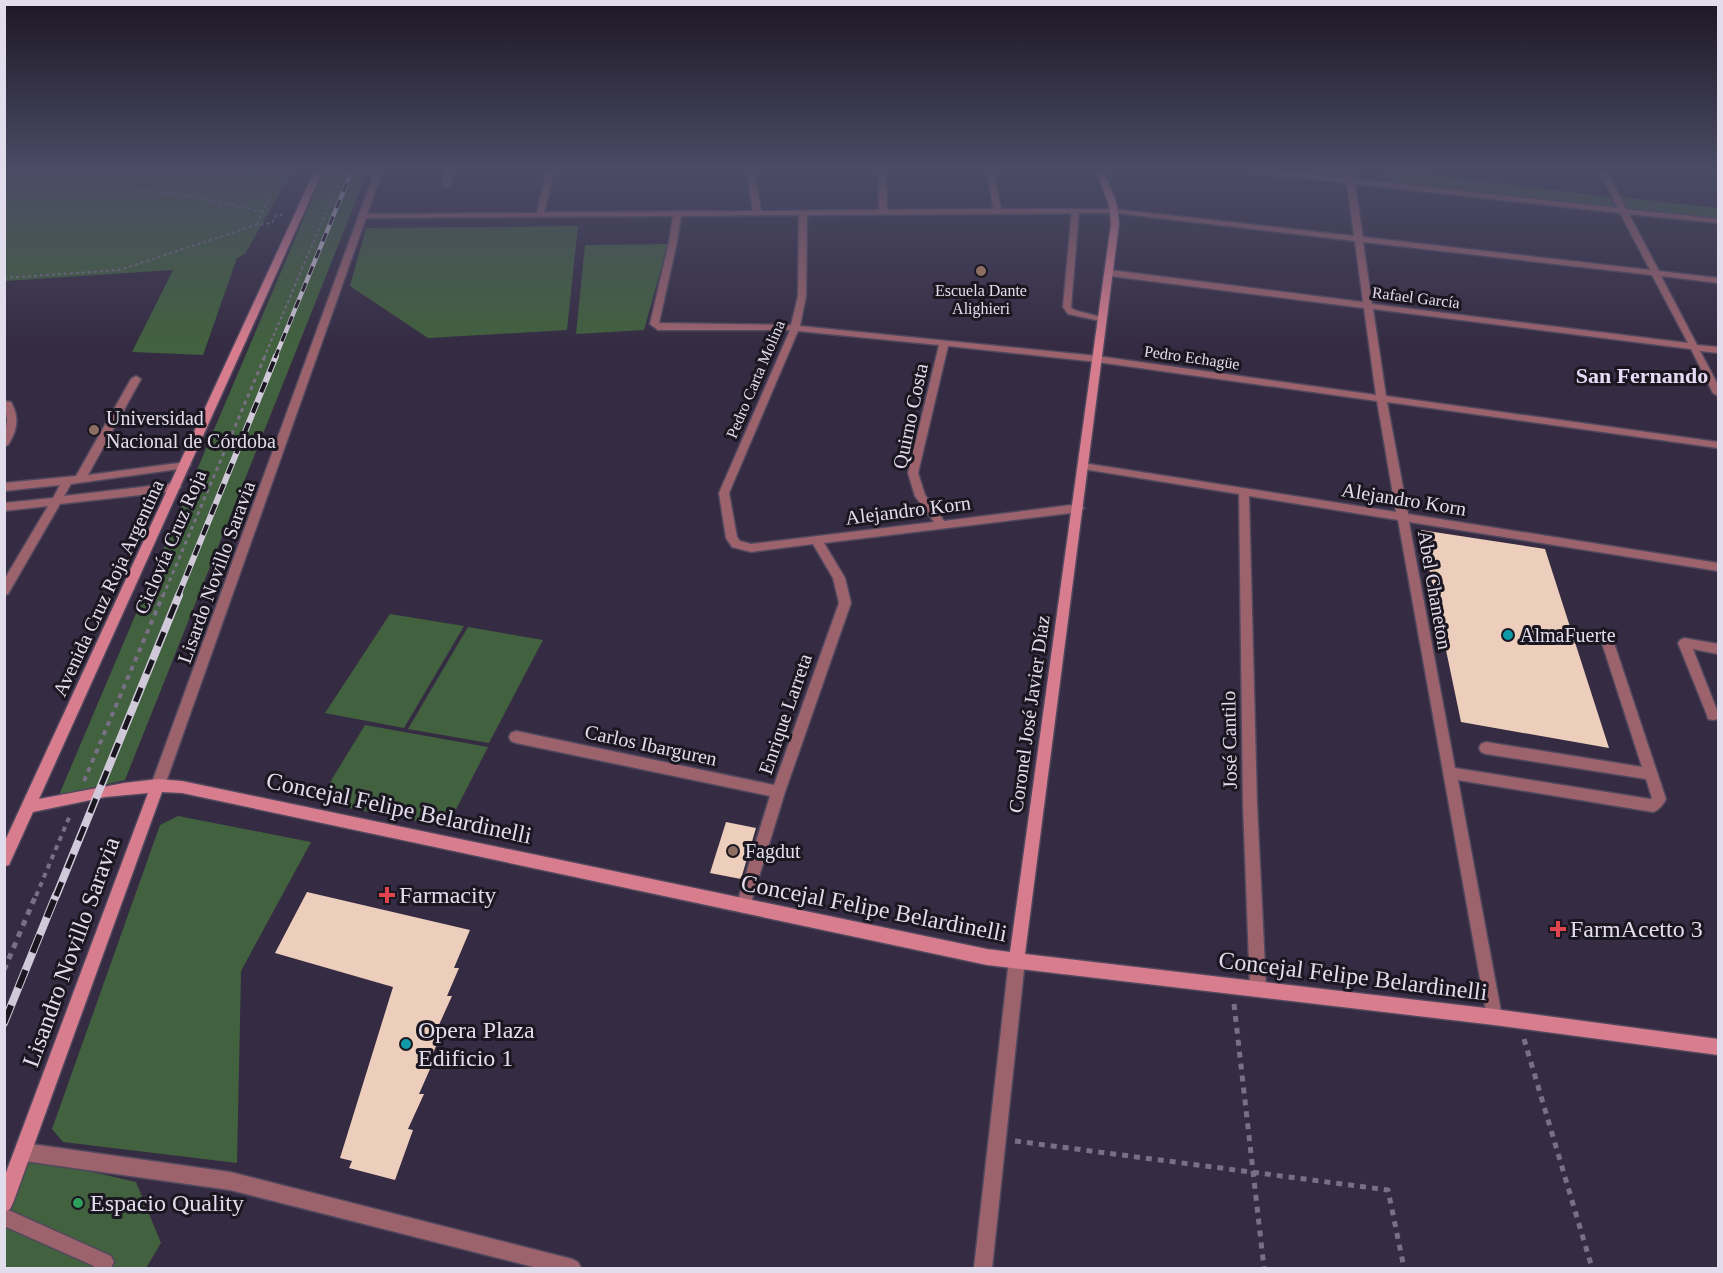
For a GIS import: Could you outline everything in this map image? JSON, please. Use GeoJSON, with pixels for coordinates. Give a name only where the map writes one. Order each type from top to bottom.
{"type":"FeatureCollection","features":[{"type":"Feature","properties":{"kind":"main road","name":"Avenida Cruz Roja Argentina"},"geometry":{"type":"LineString","coordinates":[[4,860],[293,227]]}},
{"type":"Feature","properties":{"kind":"main road","name":"Coronel José Javier Díaz"},"geometry":{"type":"LineString","coordinates":[[1017,960],[1115,227]]}},
{"type":"Feature","properties":{"kind":"main road","name":"Concejal Felipe Belardinelli"},"geometry":{"type":"LineString","coordinates":[[29,807],[78,796],[158,785],[182,787],[987,957],[1494,1017],[1719,1047]]}},
{"type":"Feature","properties":{"kind":"main road","name":"Lisandro Novillo Saravia"},"geometry":{"type":"LineString","coordinates":[[4,1203],[158,785]]}},
{"type":"Feature","properties":{"kind":"street","name":"Lisardo Novillo Saravia"},"geometry":{"type":"LineString","coordinates":[[158,785],[359,227]]}},
{"type":"Feature","properties":{"kind":"street","name":"Pedro Echagüe"},"geometry":{"type":"LineString","coordinates":[[675,227],[654,324],[658,327],[795,328],[1098,359],[1719,445]]}},
{"type":"Feature","properties":{"kind":"street","name":"Pedro Carta Molina"},"geometry":{"type":"LineString","coordinates":[[742,548],[732,538],[724,493],[795,328],[802,296],[803,227]]}},
{"type":"Feature","properties":{"kind":"street"},"geometry":{"type":"LineString","coordinates":[[1074,227],[1068,307],[1071,312],[1102,320]]}},
{"type":"Feature","properties":{"kind":"street"},"geometry":{"type":"LineString","coordinates":[[1262,227],[1719,280]]}},
{"type":"Feature","properties":{"kind":"street","name":"Abel Chaneton"},"geometry":{"type":"LineString","coordinates":[[1357,227],[1366,306],[1381,398],[1494,1017]]}},
{"type":"Feature","properties":{"kind":"street"},"geometry":{"type":"LineString","coordinates":[[1632,227],[1719,393]]}},
{"type":"Feature","properties":{"kind":"street","name":"Rafael García"},"geometry":{"type":"LineString","coordinates":[[1110,273],[1719,351]]}},
{"type":"Feature","properties":{"kind":"street","name":"Quirno Costa"},"geometry":{"type":"LineString","coordinates":[[941,524],[920,496],[914,473],[944,343]]}},
{"type":"Feature","properties":{"kind":"street"},"geometry":{"type":"LineString","coordinates":[[80,479],[135,379]]}},
{"type":"Feature","properties":{"kind":"street"},"geometry":{"type":"LineString","coordinates":[[4,404],[8,404],[13,421],[11,433],[4,443]]}},
{"type":"Feature","properties":{"kind":"street"},"geometry":{"type":"LineString","coordinates":[[4,487],[186,465]]}},
{"type":"Feature","properties":{"kind":"street","name":"Alejandro Korn"},"geometry":{"type":"LineString","coordinates":[[1083,466],[1719,567]]}},
{"type":"Feature","properties":{"kind":"street"},"geometry":{"type":"LineString","coordinates":[[4,591],[68,481]]}},
{"type":"Feature","properties":{"kind":"street"},"geometry":{"type":"LineString","coordinates":[[4,507],[176,487]]}},
{"type":"Feature","properties":{"kind":"street","name":"José Cantilo"},"geometry":{"type":"LineString","coordinates":[[1244,491],[1250,804],[1258,988]]}},
{"type":"Feature","properties":{"kind":"street","name":"Alejandro Korn"},"geometry":{"type":"LineString","coordinates":[[742,548],[817,541],[1079,508]]}},
{"type":"Feature","properties":{"kind":"street","name":"Enrique Larreta"},"geometry":{"type":"LineString","coordinates":[[742,906],[778,792],[845,603],[844,590],[839,577],[817,541]]}},
{"type":"Feature","properties":{"kind":"street"},"geometry":{"type":"LineString","coordinates":[[1449,773],[1653,806],[1659,799],[1606,637]]}},
{"type":"Feature","properties":{"kind":"street"},"geometry":{"type":"LineString","coordinates":[[1713,715],[1684,643],[1719,649]]}},
{"type":"Feature","properties":{"kind":"street","name":"Carlos Ibarguren"},"geometry":{"type":"LineString","coordinates":[[516,737],[778,792]]}},
{"type":"Feature","properties":{"kind":"street"},"geometry":{"type":"LineString","coordinates":[[1486,748],[1650,774]]}},
{"type":"Feature","properties":{"kind":"street","name":"Coronel José Javier Díaz"},"geometry":{"type":"LineString","coordinates":[[983,1269],[1017,960]]}},
{"type":"Feature","properties":{"kind":"street"},"geometry":{"type":"LineString","coordinates":[[24,1152],[230,1181],[573,1269]]}},
{"type":"Feature","properties":{"kind":"street"},"geometry":{"type":"LineString","coordinates":[[4,1217],[105,1262],[102,1269]]}},
{"type":"Feature","properties":{"kind":"path"},"geometry":{"type":"LineString","coordinates":[[4,278],[101,272],[139,266],[249,227]]}},
{"type":"Feature","properties":{"kind":"path","name":"Ciclovía Cruz Roja"},"geometry":{"type":"LineString","coordinates":[[4,970],[320,227]]}},
{"type":"Feature","properties":{"kind":"path"},"geometry":{"type":"LineString","coordinates":[[1232,985],[1264,1269]]}},
{"type":"Feature","properties":{"kind":"path"},"geometry":{"type":"LineString","coordinates":[[1518,1020],[1592,1269]]}},
{"type":"Feature","properties":{"kind":"path"},"geometry":{"type":"LineString","coordinates":[[996,1139],[1388,1190],[1404,1269]]}},
{"type":"Feature","properties":{"kind":"green space"},"geometry":{"type":"Polygon","coordinates":[[[5,227],[260,227],[245,254],[237,258],[203,355],[132,352],[173,270],[5,281],[5,227]]]}},
{"type":"Feature","properties":{"kind":"green space"},"geometry":{"type":"Polygon","coordinates":[[[300,227],[345,227],[125,780],[59,795],[300,227]]]}},
{"type":"Feature","properties":{"kind":"green space"},"geometry":{"type":"Polygon","coordinates":[[[578,227],[567,330],[428,338],[350,286],[366,228],[578,227]]]}},
{"type":"Feature","properties":{"kind":"green space"},"geometry":{"type":"Polygon","coordinates":[[[668,244],[644,330],[576,334],[585,245],[668,244]]]}},
{"type":"Feature","properties":{"kind":"green space"},"geometry":{"type":"Polygon","coordinates":[[[390,614],[464,626],[404,728],[325,713],[390,614]]]}},
{"type":"Feature","properties":{"kind":"green space"},"geometry":{"type":"Polygon","coordinates":[[[468,627],[543,640],[489,743],[408,729],[468,627]]]}},
{"type":"Feature","properties":{"kind":"green space"},"geometry":{"type":"Polygon","coordinates":[[[365,725],[488,747],[447,827],[318,802],[365,725]]]}},
{"type":"Feature","properties":{"kind":"green space"},"geometry":{"type":"Polygon","coordinates":[[[178,816],[311,842],[241,971],[237,1163],[63,1142],[52,1129],[160,825],[178,816]]]}},
{"type":"Feature","properties":{"kind":"green space","name":"Espacio Quality"},"geometry":{"type":"Polygon","coordinates":[[[27,1157],[136,1182],[161,1243],[146,1268],[5,1268],[5,1223],[27,1157]]]}},
{"type":"Feature","properties":{"kind":"building","name":"AlmaFuerte"},"geometry":{"type":"Polygon","coordinates":[[[1421,530],[1545,549],[1609,748],[1461,722],[1421,530]]]}},
{"type":"Feature","properties":{"kind":"building","name":"Fagdut"},"geometry":{"type":"Polygon","coordinates":[[[726,822],[756,828],[741,879],[710,873],[726,822]]]}},
{"type":"Feature","properties":{"kind":"building","name":"Opera Plaza Edificio 1"},"geometry":{"type":"Polygon","coordinates":[[[307,892],[470,930],[454,968],[459,968],[447,996],[452,996],[438,1027],[444,1028],[430,1060],[434,1060],[419,1094],[424,1094],[408,1129],[413,1130],[395,1180],[349,1168],[352,1161],[340,1158],[393,987],[275,953],[307,892]]]}},
{"type":"Feature","properties":{"kind":"railway"},"geometry":{"type":"LineString","coordinates":[[275,358],[329,227]]}},
{"type":"Feature","properties":{"kind":"railway"},"geometry":{"type":"LineString","coordinates":[[178,596],[276,356]]}},
{"type":"Feature","properties":{"kind":"railway"},"geometry":{"type":"LineString","coordinates":[[56,896],[179,595]]}},
{"type":"Feature","properties":{"kind":"railway"},"geometry":{"type":"LineString","coordinates":[[4,1023],[56,895]]}},
{"type":"Feature","properties":{"kind":"place","name":"Escuela Dante Alighieri"},"geometry":{"type":"Point","coordinates":[981,271]}},
{"type":"Feature","properties":{"kind":"place","name":"Universidad Nacional de Córdoba"},"geometry":{"type":"Point","coordinates":[94,430]}},
{"type":"Feature","properties":{"kind":"place","name":"AlmaFuerte"},"geometry":{"type":"Point","coordinates":[1508,635]}},
{"type":"Feature","properties":{"kind":"place","name":"Fagdut"},"geometry":{"type":"Point","coordinates":[733,851]}},
{"type":"Feature","properties":{"kind":"place","name":"Farmacity"},"geometry":{"type":"Point","coordinates":[387,895]}},
{"type":"Feature","properties":{"kind":"place","name":"FarmAcetto 3"},"geometry":{"type":"Point","coordinates":[1558,929]}},
{"type":"Feature","properties":{"kind":"place","name":"Opera Plaza Edificio 1"},"geometry":{"type":"Point","coordinates":[406,1044]}},
{"type":"Feature","properties":{"kind":"place","name":"Espacio Quality"},"geometry":{"type":"Point","coordinates":[78,1203]}},
{"type":"Feature","properties":{"kind":"district","name":"San Fernando"},"geometry":{"type":"Point","coordinates":[1642,375]}}]}
